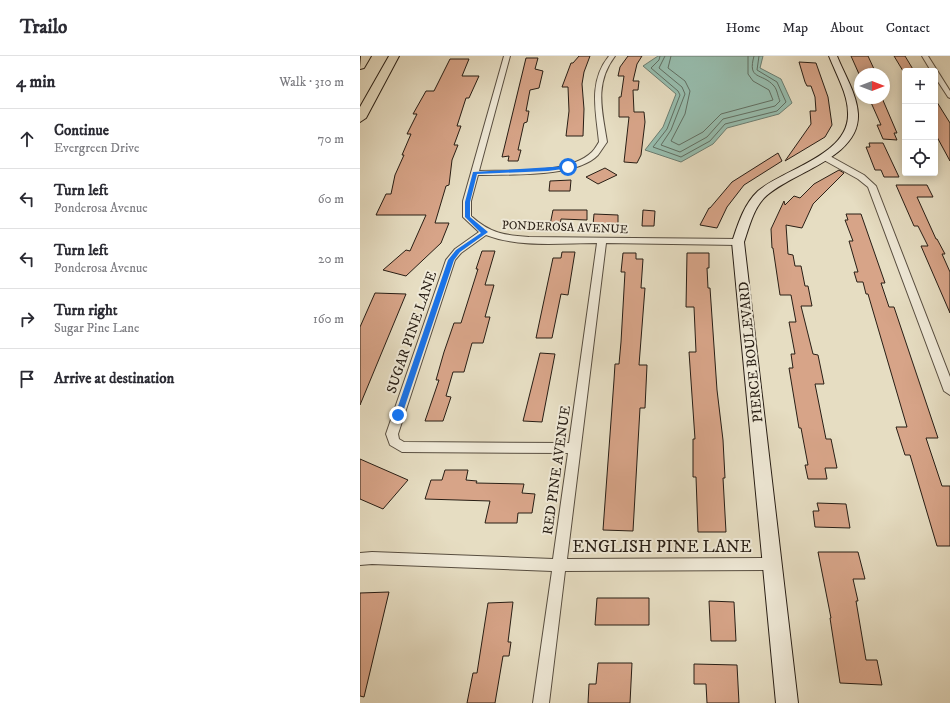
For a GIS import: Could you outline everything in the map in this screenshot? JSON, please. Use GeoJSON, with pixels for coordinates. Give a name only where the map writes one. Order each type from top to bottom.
{"type":"FeatureCollection","features":[{"type":"Feature","properties":{"kind":"highway"},"geometry":{"type":"LineString","coordinates":[[360,66],[366,56]]}},
{"type":"Feature","properties":{"kind":"highway"},"geometry":{"type":"LineString","coordinates":[[360,118],[394,56]]}},
{"type":"Feature","properties":{"kind":"street","name":"PONDEROSA AVENUE"},"geometry":{"type":"LineString","coordinates":[[507,56],[468,202],[467,217],[481,231],[495,237],[529,240],[738,242]]}},
{"type":"Feature","properties":{"kind":"street"},"geometry":{"type":"LineString","coordinates":[[476,172],[548,170],[568,167],[585,161],[596,152],[603,142],[597,88],[600,74],[606,62],[612,56]]}},
{"type":"Feature","properties":{"kind":"street","name":"PIERCE BOULEVARD"},"geometry":{"type":"LineString","coordinates":[[787,703],[738,242],[747,214],[762,194],[784,178],[825,157],[842,142],[850,130],[853,120],[852,108],[833,56]]}},
{"type":"Feature","properties":{"kind":"street"},"geometry":{"type":"LineString","coordinates":[[925,56],[933,68]]}},
{"type":"Feature","properties":{"kind":"street"},"geometry":{"type":"LineString","coordinates":[[938,76],[950,96]]}},
{"type":"Feature","properties":{"kind":"street"},"geometry":{"type":"LineString","coordinates":[[825,157],[861,177],[872,186],[950,391]]}},
{"type":"Feature","properties":{"kind":"street","name":"SUGAR PINE LANE"},"geometry":{"type":"LineString","coordinates":[[485,232],[458,251],[451,260],[392,434],[394,442],[402,447],[574,448]]}},
{"type":"Feature","properties":{"kind":"street","name":"RED PINE AVENUE"},"geometry":{"type":"LineString","coordinates":[[541,703],[602,241]]}},
{"type":"Feature","properties":{"kind":"street","name":"ENGLISH PINE LANE"},"geometry":{"type":"LineString","coordinates":[[360,559],[372,558],[559,565],[772,564]]}},
{"type":"Feature","properties":{"kind":"water"},"geometry":{"type":"Polygon","coordinates":[[[658,56],[763,56],[760,68],[781,79],[792,103],[779,114],[727,128],[713,144],[681,162],[645,150],[663,127],[676,94],[643,66],[658,56]]]}},
{"type":"Feature","properties":{"kind":"building"},"geometry":{"type":"Polygon","coordinates":[[[579,56],[590,56],[584,72],[582,84],[584,109],[583,136],[566,136],[569,111],[568,87],[562,87],[571,63],[573,63],[579,56]]]}},
{"type":"Feature","properties":{"kind":"building"},"geometry":{"type":"Polygon","coordinates":[[[628,56],[642,56],[637,64],[633,81],[639,81],[638,90],[633,90],[634,112],[644,112],[645,122],[641,155],[637,163],[624,162],[629,117],[619,117],[619,97],[621,97],[624,76],[618,76],[620,67],[628,56]]]}},
{"type":"Feature","properties":{"kind":"building"},"geometry":{"type":"Polygon","coordinates":[[[851,56],[868,56],[874,68],[856,68],[851,56]]]}},
{"type":"Feature","properties":{"kind":"building"},"geometry":{"type":"Polygon","coordinates":[[[894,56],[905,56],[912,68],[902,68],[902,69],[894,56]]]}},
{"type":"Feature","properties":{"kind":"building"},"geometry":{"type":"Polygon","coordinates":[[[526,58],[538,58],[535,69],[543,71],[539,88],[530,90],[526,111],[529,111],[527,122],[524,123],[518,150],[521,150],[518,161],[508,161],[509,156],[502,157],[526,58]]]}},
{"type":"Feature","properties":{"kind":"building"},"geometry":{"type":"Polygon","coordinates":[[[450,59],[469,59],[462,76],[479,76],[469,98],[466,98],[457,126],[461,126],[454,145],[458,145],[452,160],[449,185],[446,186],[435,223],[449,223],[441,243],[406,276],[383,270],[406,250],[410,251],[426,215],[376,215],[386,194],[391,194],[395,175],[411,134],[407,134],[417,114],[413,114],[426,91],[434,91],[450,59]]]}},
{"type":"Feature","properties":{"kind":"building"},"geometry":{"type":"Polygon","coordinates":[[[799,62],[816,63],[828,97],[832,125],[825,137],[785,161],[811,124],[810,111],[816,111],[815,97],[811,86],[807,86],[805,82],[799,62]]]}},
{"type":"Feature","properties":{"kind":"building"},"geometry":{"type":"Polygon","coordinates":[[[872,104],[885,104],[897,133],[894,133],[897,140],[883,139],[877,125],[881,125],[872,104]]]}},
{"type":"Feature","properties":{"kind":"building"},"geometry":{"type":"Polygon","coordinates":[[[938,104],[950,123],[950,161],[938,139],[938,104]]]}},
{"type":"Feature","properties":{"kind":"building"},"geometry":{"type":"Polygon","coordinates":[[[869,143],[883,143],[899,177],[884,177],[881,170],[875,170],[866,147],[870,147],[869,143]]]}},
{"type":"Feature","properties":{"kind":"building"},"geometry":{"type":"Polygon","coordinates":[[[778,153],[782,161],[744,185],[727,207],[717,228],[700,225],[709,208],[732,182],[778,153]]]}},
{"type":"Feature","properties":{"kind":"building"},"geometry":{"type":"Polygon","coordinates":[[[605,168],[617,175],[598,184],[586,177],[605,168]]]}},
{"type":"Feature","properties":{"kind":"building"},"geometry":{"type":"Polygon","coordinates":[[[839,170],[844,173],[813,204],[802,228],[786,225],[788,254],[793,255],[795,266],[801,266],[805,286],[808,286],[812,306],[801,306],[813,354],[818,355],[824,384],[815,384],[826,439],[831,439],[837,468],[825,468],[827,479],[808,479],[805,465],[808,465],[801,428],[799,428],[789,368],[793,368],[791,354],[795,354],[789,322],[796,322],[791,295],[780,295],[772,248],[771,229],[784,201],[785,205],[794,196],[800,198],[814,184],[839,170]]]}},
{"type":"Feature","properties":{"kind":"building"},"geometry":{"type":"Polygon","coordinates":[[[571,180],[570,191],[549,191],[550,181],[571,180]]]}},
{"type":"Feature","properties":{"kind":"building"},"geometry":{"type":"Polygon","coordinates":[[[896,185],[927,185],[933,197],[917,197],[936,239],[945,254],[942,254],[950,272],[950,313],[921,246],[928,246],[918,226],[914,226],[896,185]]]}},
{"type":"Feature","properties":{"kind":"building"},"geometry":{"type":"Polygon","coordinates":[[[553,210],[587,210],[587,220],[561,219],[560,225],[550,225],[553,210]]]}},
{"type":"Feature","properties":{"kind":"building"},"geometry":{"type":"Polygon","coordinates":[[[643,210],[655,211],[654,226],[642,226],[643,210]]]}},
{"type":"Feature","properties":{"kind":"building"},"geometry":{"type":"Polygon","coordinates":[[[594,214],[618,215],[618,225],[593,225],[594,214]]]}},
{"type":"Feature","properties":{"kind":"building"},"geometry":{"type":"Polygon","coordinates":[[[846,214],[861,214],[885,283],[881,283],[889,307],[894,307],[938,438],[926,438],[942,486],[950,486],[950,546],[937,546],[910,455],[905,455],[896,427],[907,427],[868,294],[866,294],[863,282],[857,282],[854,272],[858,272],[849,241],[853,241],[845,220],[848,220],[846,214]]]}},
{"type":"Feature","properties":{"kind":"building"},"geometry":{"type":"Polygon","coordinates":[[[482,251],[495,251],[485,285],[494,285],[485,317],[490,317],[483,343],[472,343],[464,372],[453,372],[446,396],[451,397],[443,421],[425,421],[439,380],[436,380],[444,352],[454,323],[461,323],[482,251]]]}},
{"type":"Feature","properties":{"kind":"building"},"geometry":{"type":"Polygon","coordinates":[[[562,252],[575,252],[568,295],[561,294],[552,338],[536,338],[553,258],[561,258],[562,252]]]}},
{"type":"Feature","properties":{"kind":"building"},"geometry":{"type":"Polygon","coordinates":[[[623,253],[636,253],[636,259],[643,259],[641,288],[645,288],[639,365],[647,365],[645,408],[640,408],[633,531],[603,530],[615,364],[619,364],[621,342],[625,272],[621,272],[623,253]]]}},
{"type":"Feature","properties":{"kind":"building"},"geometry":{"type":"Polygon","coordinates":[[[687,253],[709,253],[709,268],[707,268],[708,288],[710,288],[717,390],[723,440],[725,478],[723,478],[726,532],[698,532],[696,477],[693,477],[693,439],[695,439],[689,352],[696,352],[694,307],[686,307],[687,253]]]}},
{"type":"Feature","properties":{"kind":"building"},"geometry":{"type":"Polygon","coordinates":[[[375,293],[406,294],[360,405],[360,327],[375,293]]]}},
{"type":"Feature","properties":{"kind":"building"},"geometry":{"type":"Polygon","coordinates":[[[540,353],[555,354],[542,422],[523,421],[540,353]]]}},
{"type":"Feature","properties":{"kind":"building"},"geometry":{"type":"Polygon","coordinates":[[[360,459],[408,480],[383,509],[360,499],[360,459]]]}},
{"type":"Feature","properties":{"kind":"building"},"geometry":{"type":"Polygon","coordinates":[[[445,470],[468,470],[466,480],[477,481],[476,483],[524,484],[522,493],[535,494],[532,513],[518,513],[517,523],[485,523],[490,501],[425,499],[431,480],[442,480],[445,470]]]}},
{"type":"Feature","properties":{"kind":"building"},"geometry":{"type":"Polygon","coordinates":[[[817,503],[846,504],[850,528],[815,527],[813,511],[819,511],[817,503]]]}},
{"type":"Feature","properties":{"kind":"building"},"geometry":{"type":"Polygon","coordinates":[[[818,552],[858,552],[865,579],[853,579],[858,601],[856,601],[866,660],[877,660],[882,685],[840,683],[831,618],[818,552]]]}},
{"type":"Feature","properties":{"kind":"building"},"geometry":{"type":"Polygon","coordinates":[[[389,592],[364,697],[360,696],[360,593],[389,592]]]}},
{"type":"Feature","properties":{"kind":"building"},"geometry":{"type":"Polygon","coordinates":[[[597,598],[649,598],[649,625],[595,625],[597,598]]]}},
{"type":"Feature","properties":{"kind":"building"},"geometry":{"type":"Polygon","coordinates":[[[709,601],[734,602],[736,641],[711,641],[709,601]]]}},
{"type":"Feature","properties":{"kind":"building"},"geometry":{"type":"Polygon","coordinates":[[[513,602],[508,642],[511,642],[509,656],[503,656],[495,703],[467,703],[473,673],[477,673],[488,603],[513,602]]]}},
{"type":"Feature","properties":{"kind":"building"},"geometry":{"type":"Polygon","coordinates":[[[598,663],[632,663],[630,703],[588,703],[589,684],[596,684],[598,663]]]}},
{"type":"Feature","properties":{"kind":"building"},"geometry":{"type":"Polygon","coordinates":[[[694,664],[737,665],[739,703],[707,703],[706,684],[694,684],[694,664]]]}},
{"type":"Feature","properties":{"kind":"route"},"geometry":{"type":"LineString","coordinates":[[398,415],[451,260],[458,251],[485,232],[481,231],[467,217],[468,202],[476,172],[548,170],[568,167]]}}]}
